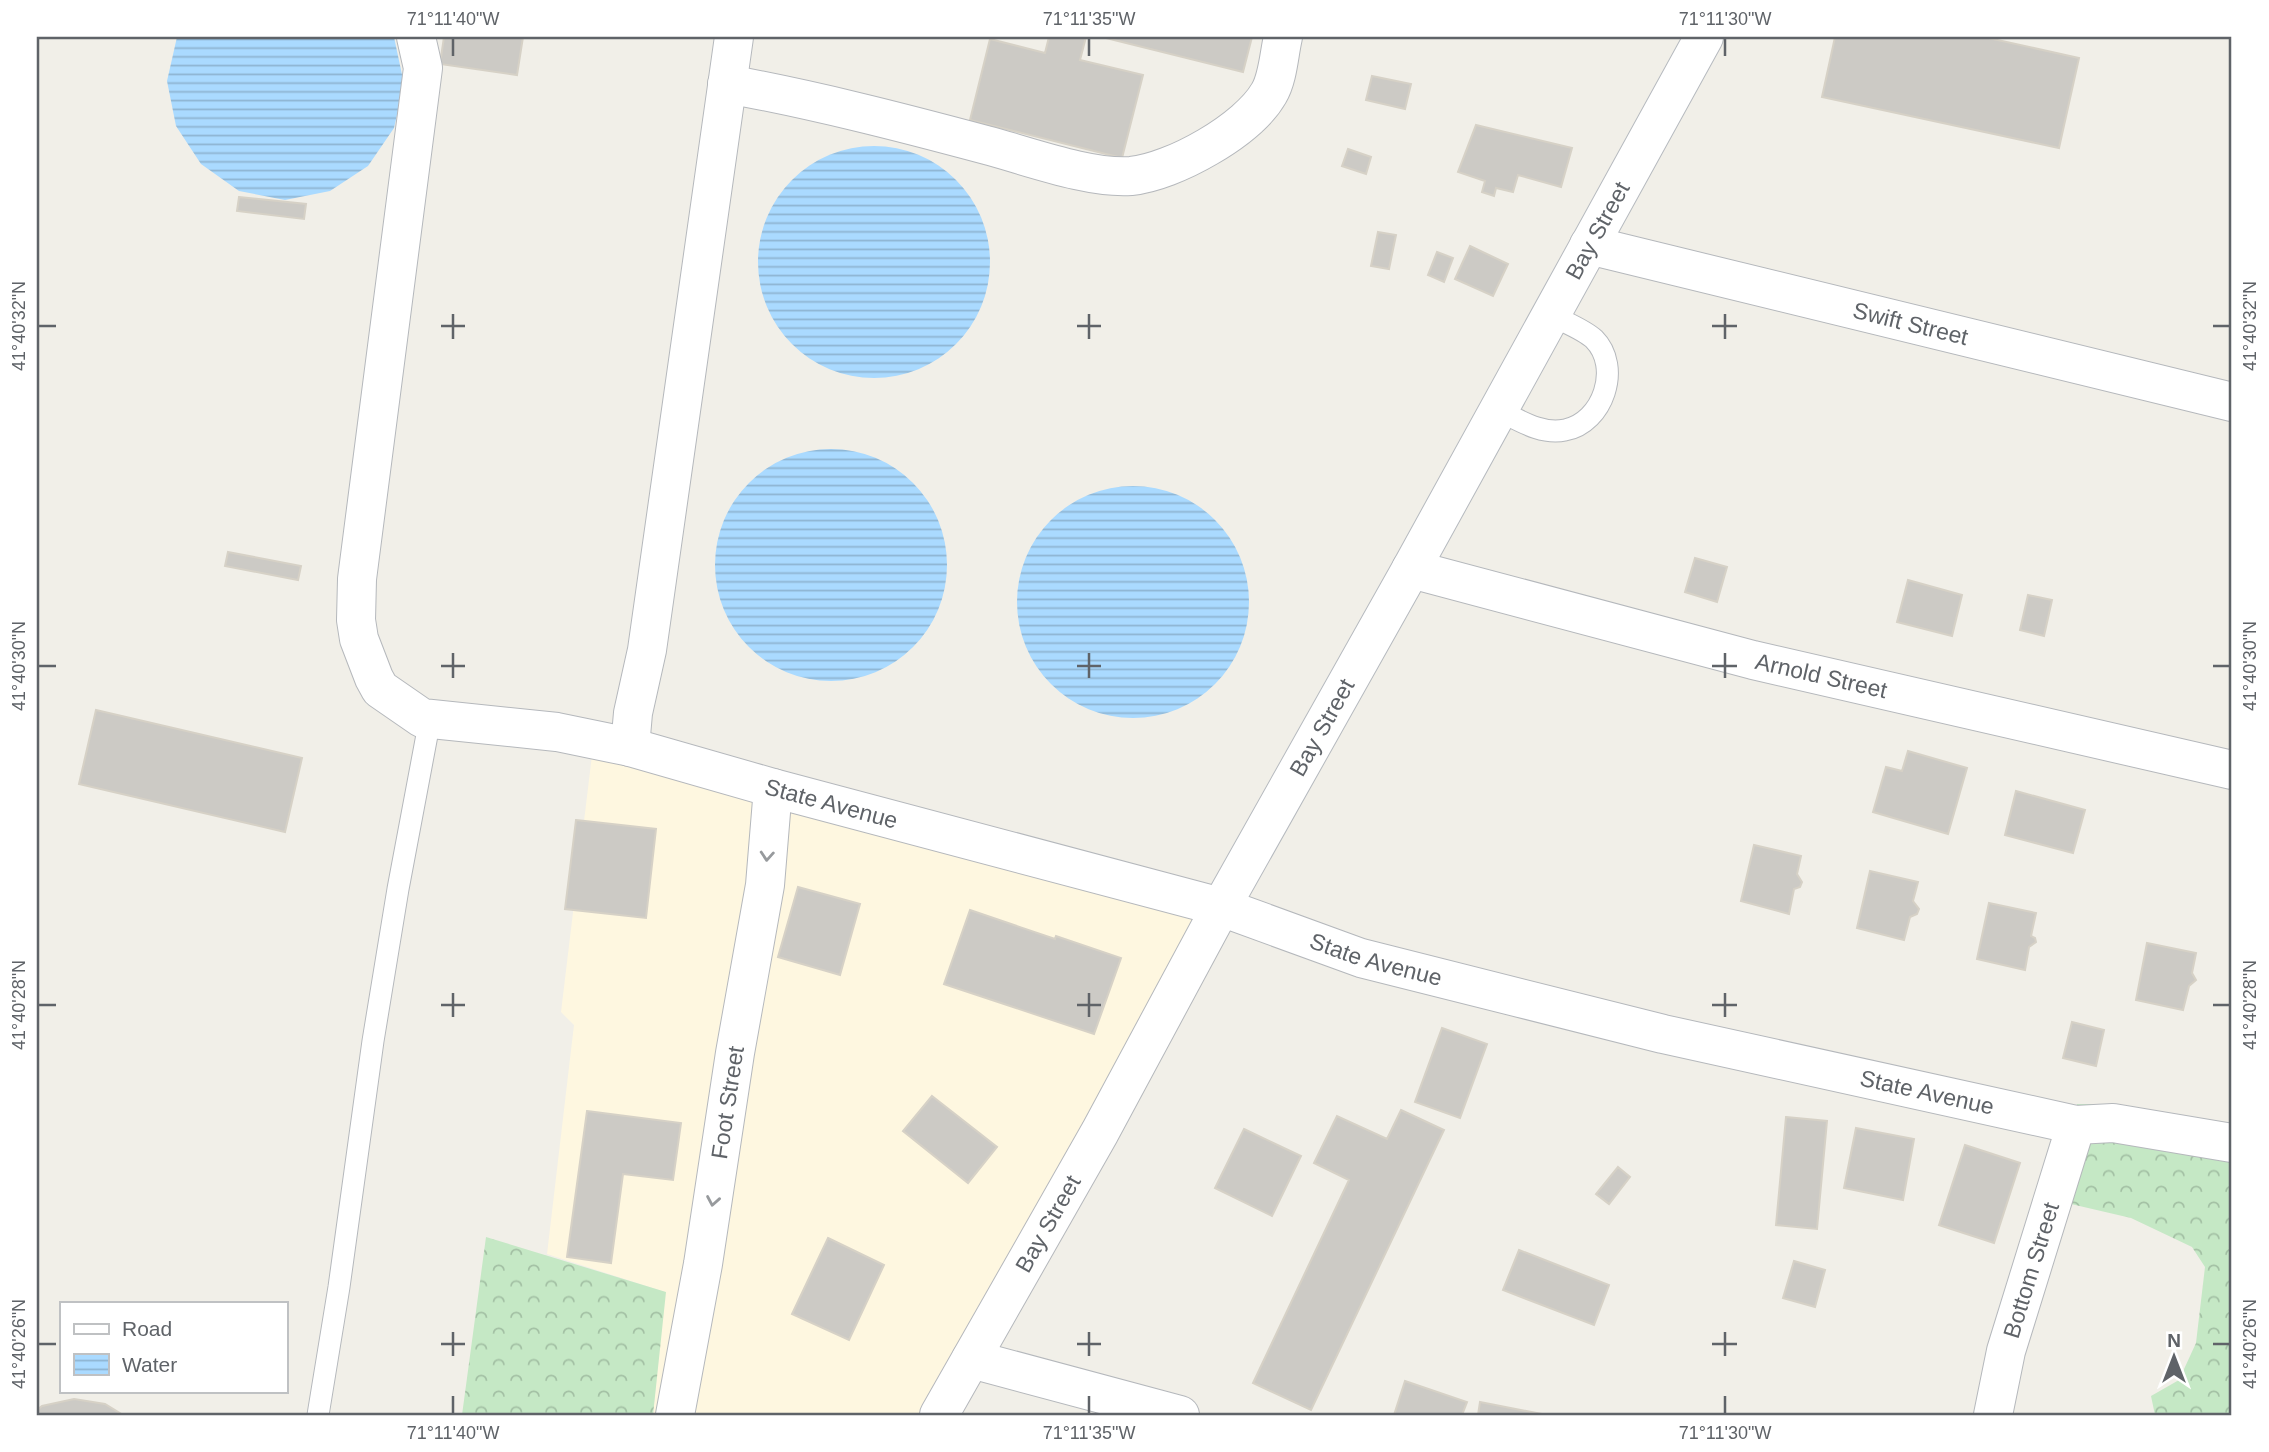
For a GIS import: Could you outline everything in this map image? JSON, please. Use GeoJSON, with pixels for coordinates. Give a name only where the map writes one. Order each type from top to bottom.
{"type":"FeatureCollection","features":[{"type":"Feature","properties":{"kind":"street"},"geometry":{"type":"LineString","coordinates":[[416,37],[423,68],[356,579],[356,620],[359,639],[380,689],[422,718],[430,719]]}},
{"type":"Feature","properties":{"kind":"street"},"geometry":{"type":"LineString","coordinates":[[630,747],[633,713],[647,650],[734,37]]}},
{"type":"Feature","properties":{"kind":"street"},"geometry":{"type":"LineString","coordinates":[[727,84],[862,112],[1090,172],[1131,176],[1151,173],[1218,141],[1256,112],[1271,90],[1283,37]]}},
{"type":"Feature","properties":{"kind":"street","name":"Bay Street"},"geometry":{"type":"LineString","coordinates":[[939,1415],[1100,1132],[1221,907],[1704,37]]}},
{"type":"Feature","properties":{"kind":"street","name":"Swift Street"},"geometry":{"type":"LineString","coordinates":[[1589,245],[2232,402]]}},
{"type":"Feature","properties":{"kind":"street","name":"Arnold Street"},"geometry":{"type":"LineString","coordinates":[[1411,569],[1753,660],[2232,770]]}},
{"type":"Feature","properties":{"kind":"street","name":"State Avenue"},"geometry":{"type":"LineString","coordinates":[[430,719],[532,729],[630,747],[773,788],[1221,907],[1361,958],[1610,1021],[2076,1125],[2113,1123],[2232,1143]]}},
{"type":"Feature","properties":{"kind":"street","name":"Foot Street"},"geometry":{"type":"LineString","coordinates":[[675,1415],[765,886],[773,788]]}},
{"type":"Feature","properties":{"kind":"street","name":"Bottom Street"},"geometry":{"type":"LineString","coordinates":[[1993,1415],[2006,1351],[2076,1125]]}},
{"type":"Feature","properties":{"kind":"street"},"geometry":{"type":"LineString","coordinates":[[971,1359],[1180,1415]]}},
{"type":"Feature","properties":{"kind":"lane"},"geometry":{"type":"LineString","coordinates":[[1498,410],[1537,429],[1564,430],[1587,422],[1600,405],[1606,383],[1605,358],[1594,339],[1551,315]]}},
{"type":"Feature","properties":{"kind":"lane"},"geometry":{"type":"LineString","coordinates":[[318,1415],[339,1287],[373,1041],[430,719]]}},
{"type":"Feature","properties":{"kind":"shaded area"},"geometry":{"type":"Polygon","coordinates":[[[592,755],[1216,908],[937,1415],[653,1415],[665,1292],[547,1254],[574,1025],[561,1012],[592,755]]]}},
{"type":"Feature","properties":{"kind":"green space"},"geometry":{"type":"Polygon","coordinates":[[[2077,1104],[2093,1104],[2232,1128],[2232,1415],[2155,1415],[2151,1396],[2179,1380],[2196,1343],[2205,1267],[2192,1247],[2131,1218],[2058,1201],[2057,1185],[2077,1104]]]}},
{"type":"Feature","properties":{"kind":"green space"},"geometry":{"type":"Polygon","coordinates":[[[486,1237],[666,1292],[653,1415],[462,1415],[486,1237]]]}},
{"type":"Feature","properties":{"kind":"water"},"geometry":{"type":"Polygon","coordinates":[[[177,37],[394,37],[404,84],[394,128],[368,166],[330,191],[285,200],[239,191],[201,164],[176,126],[167,81],[177,37]]]}},
{"type":"Feature","properties":{"kind":"water"},"geometry":{"type":"Polygon","coordinates":[[[863,146],[885,146],[929,159],[948,172],[964,188],[977,207],[985,228],[990,262],[988,285],[977,317],[964,336],[948,352],[929,365],[908,373],[885,378],[863,378],[819,365],[800,352],[784,336],[771,317],[763,296],[758,273],[758,251],[771,207],[784,188],[800,172],[819,159],[840,151],[863,146]]]}},
{"type":"Feature","properties":{"kind":"water"},"geometry":{"type":"Polygon","coordinates":[[[820,449],[842,449],[886,462],[905,475],[921,491],[934,510],[942,531],[947,565],[945,588],[934,620],[921,639],[905,655],[886,668],[865,676],[842,681],[820,681],[776,668],[757,655],[741,639],[728,620],[720,599],[715,576],[715,554],[728,510],[741,491],[757,475],[776,462],[797,454],[820,449]]]}},
{"type":"Feature","properties":{"kind":"water"},"geometry":{"type":"Polygon","coordinates":[[[1122,486],[1144,486],[1188,499],[1207,512],[1223,528],[1236,547],[1244,568],[1249,602],[1247,625],[1236,657],[1223,676],[1207,692],[1188,705],[1167,713],[1144,718],[1122,718],[1078,705],[1059,692],[1043,676],[1030,657],[1022,636],[1017,613],[1017,591],[1030,547],[1043,528],[1059,512],[1078,499],[1099,491],[1122,486]]]}},
{"type":"Feature","properties":{"kind":"building"},"geometry":{"type":"Polygon","coordinates":[[[444,37],[523,37],[517,75],[440,64],[444,37]]]}},
{"type":"Feature","properties":{"kind":"building"},"geometry":{"type":"Polygon","coordinates":[[[1049,37],[1086,37],[1080,60],[1143,75],[1122,158],[970,120],[990,39],[1045,53],[1049,37]]]}},
{"type":"Feature","properties":{"kind":"building"},"geometry":{"type":"Polygon","coordinates":[[[1102,37],[1252,37],[1243,72],[1102,37]]]}},
{"type":"Feature","properties":{"kind":"building"},"geometry":{"type":"Polygon","coordinates":[[[1835,37],[1984,37],[2079,58],[2059,148],[1822,97],[1835,37]]]}},
{"type":"Feature","properties":{"kind":"building"},"geometry":{"type":"Polygon","coordinates":[[[1372,76],[1411,84],[1405,109],[1366,100],[1372,76]]]}},
{"type":"Feature","properties":{"kind":"building"},"geometry":{"type":"Polygon","coordinates":[[[1476,125],[1572,148],[1561,187],[1518,175],[1513,192],[1496,188],[1494,196],[1482,192],[1485,181],[1458,172],[1476,125]]]}},
{"type":"Feature","properties":{"kind":"building"},"geometry":{"type":"Polygon","coordinates":[[[1348,149],[1371,157],[1366,174],[1342,166],[1348,149]]]}},
{"type":"Feature","properties":{"kind":"building"},"geometry":{"type":"Polygon","coordinates":[[[239,197],[306,204],[304,219],[237,211],[239,197]]]}},
{"type":"Feature","properties":{"kind":"building"},"geometry":{"type":"Polygon","coordinates":[[[1378,232],[1396,235],[1389,269],[1371,266],[1378,232]]]}},
{"type":"Feature","properties":{"kind":"building"},"geometry":{"type":"Polygon","coordinates":[[[1470,246],[1508,264],[1493,296],[1455,279],[1470,246]]]}},
{"type":"Feature","properties":{"kind":"building"},"geometry":{"type":"Polygon","coordinates":[[[1437,252],[1453,258],[1444,282],[1428,275],[1437,252]]]}},
{"type":"Feature","properties":{"kind":"building"},"geometry":{"type":"Polygon","coordinates":[[[228,552],[301,566],[298,580],[225,566],[228,552]]]}},
{"type":"Feature","properties":{"kind":"building"},"geometry":{"type":"Polygon","coordinates":[[[1695,558],[1727,567],[1717,602],[1685,592],[1695,558]]]}},
{"type":"Feature","properties":{"kind":"building"},"geometry":{"type":"Polygon","coordinates":[[[1908,580],[1962,595],[1952,636],[1897,622],[1908,580]]]}},
{"type":"Feature","properties":{"kind":"building"},"geometry":{"type":"Polygon","coordinates":[[[2028,595],[2052,600],[2044,636],[2020,630],[2028,595]]]}},
{"type":"Feature","properties":{"kind":"building"},"geometry":{"type":"Polygon","coordinates":[[[96,710],[302,758],[285,832],[79,784],[96,710]]]}},
{"type":"Feature","properties":{"kind":"building"},"geometry":{"type":"Polygon","coordinates":[[[1908,751],[1967,768],[1948,834],[1873,812],[1886,767],[1902,771],[1908,751]]]}},
{"type":"Feature","properties":{"kind":"building"},"geometry":{"type":"Polygon","coordinates":[[[2016,791],[2085,810],[2073,853],[2005,835],[2016,791]]]}},
{"type":"Feature","properties":{"kind":"building"},"geometry":{"type":"Polygon","coordinates":[[[576,820],[656,829],[646,918],[565,909],[576,820]]]}},
{"type":"Feature","properties":{"kind":"building"},"geometry":{"type":"Polygon","coordinates":[[[1754,845],[1801,856],[1797,874],[1802,882],[1800,887],[1794,889],[1789,914],[1741,901],[1754,845]]]}},
{"type":"Feature","properties":{"kind":"building"},"geometry":{"type":"Polygon","coordinates":[[[1870,871],[1918,882],[1913,901],[1919,909],[1917,914],[1910,917],[1904,940],[1857,928],[1870,871]]]}},
{"type":"Feature","properties":{"kind":"building"},"geometry":{"type":"Polygon","coordinates":[[[798,887],[860,904],[840,975],[778,957],[798,887]]]}},
{"type":"Feature","properties":{"kind":"building"},"geometry":{"type":"Polygon","coordinates":[[[1989,903],[2036,913],[2031,936],[2036,942],[2029,947],[2025,970],[1977,959],[1989,903]]]}},
{"type":"Feature","properties":{"kind":"building"},"geometry":{"type":"Polygon","coordinates":[[[970,910],[1121,958],[1094,1034],[944,984],[970,910]]]}},
{"type":"Feature","properties":{"kind":"building"},"geometry":{"type":"Polygon","coordinates":[[[2147,943],[2196,953],[2192,973],[2196,980],[2189,986],[2183,1010],[2136,1000],[2147,943]]]}},
{"type":"Feature","properties":{"kind":"building"},"geometry":{"type":"Polygon","coordinates":[[[2072,1022],[2104,1030],[2096,1066],[2063,1058],[2072,1022]]]}},
{"type":"Feature","properties":{"kind":"building"},"geometry":{"type":"Polygon","coordinates":[[[1442,1028],[1487,1044],[1460,1118],[1415,1102],[1442,1028]]]}},
{"type":"Feature","properties":{"kind":"building"},"geometry":{"type":"Polygon","coordinates":[[[932,1096],[997,1147],[968,1183],[903,1131],[932,1096]]]}},
{"type":"Feature","properties":{"kind":"building"},"geometry":{"type":"Polygon","coordinates":[[[1401,1110],[1444,1130],[1311,1410],[1253,1383],[1349,1180],[1314,1163],[1337,1116],[1387,1139],[1401,1110]]]}},
{"type":"Feature","properties":{"kind":"building"},"geometry":{"type":"Polygon","coordinates":[[[587,1111],[681,1123],[673,1180],[623,1174],[611,1263],[567,1257],[587,1111]]]}},
{"type":"Feature","properties":{"kind":"building"},"geometry":{"type":"Polygon","coordinates":[[[1786,1117],[1827,1121],[1817,1229],[1776,1225],[1786,1117]]]}},
{"type":"Feature","properties":{"kind":"building"},"geometry":{"type":"Polygon","coordinates":[[[1856,1128],[1914,1139],[1903,1200],[1844,1188],[1856,1128]]]}},
{"type":"Feature","properties":{"kind":"building"},"geometry":{"type":"Polygon","coordinates":[[[1244,1129],[1301,1156],[1272,1216],[1215,1188],[1244,1129]]]}},
{"type":"Feature","properties":{"kind":"building"},"geometry":{"type":"Polygon","coordinates":[[[1965,1145],[2020,1163],[1994,1243],[1939,1225],[1965,1145]]]}},
{"type":"Feature","properties":{"kind":"building"},"geometry":{"type":"Polygon","coordinates":[[[1618,1167],[1630,1177],[1609,1204],[1596,1194],[1618,1167]]]}},
{"type":"Feature","properties":{"kind":"building"},"geometry":{"type":"Polygon","coordinates":[[[828,1238],[884,1265],[849,1340],[792,1314],[828,1238]]]}},
{"type":"Feature","properties":{"kind":"building"},"geometry":{"type":"Polygon","coordinates":[[[1519,1250],[1609,1285],[1594,1325],[1503,1290],[1519,1250]]]}},
{"type":"Feature","properties":{"kind":"building"},"geometry":{"type":"Polygon","coordinates":[[[1794,1261],[1825,1270],[1815,1307],[1783,1298],[1794,1261]]]}},
{"type":"Feature","properties":{"kind":"building"},"geometry":{"type":"Polygon","coordinates":[[[1405,1381],[1467,1402],[1462,1415],[1394,1415],[1405,1381]]]}},
{"type":"Feature","properties":{"kind":"building"},"geometry":{"type":"Polygon","coordinates":[[[74,1399],[105,1404],[123,1415],[37,1415],[37,1410],[42,1406],[74,1399]]]}},
{"type":"Feature","properties":{"kind":"building"},"geometry":{"type":"Polygon","coordinates":[[[1480,1402],[1547,1415],[1478,1415],[1480,1402]]]}}]}
